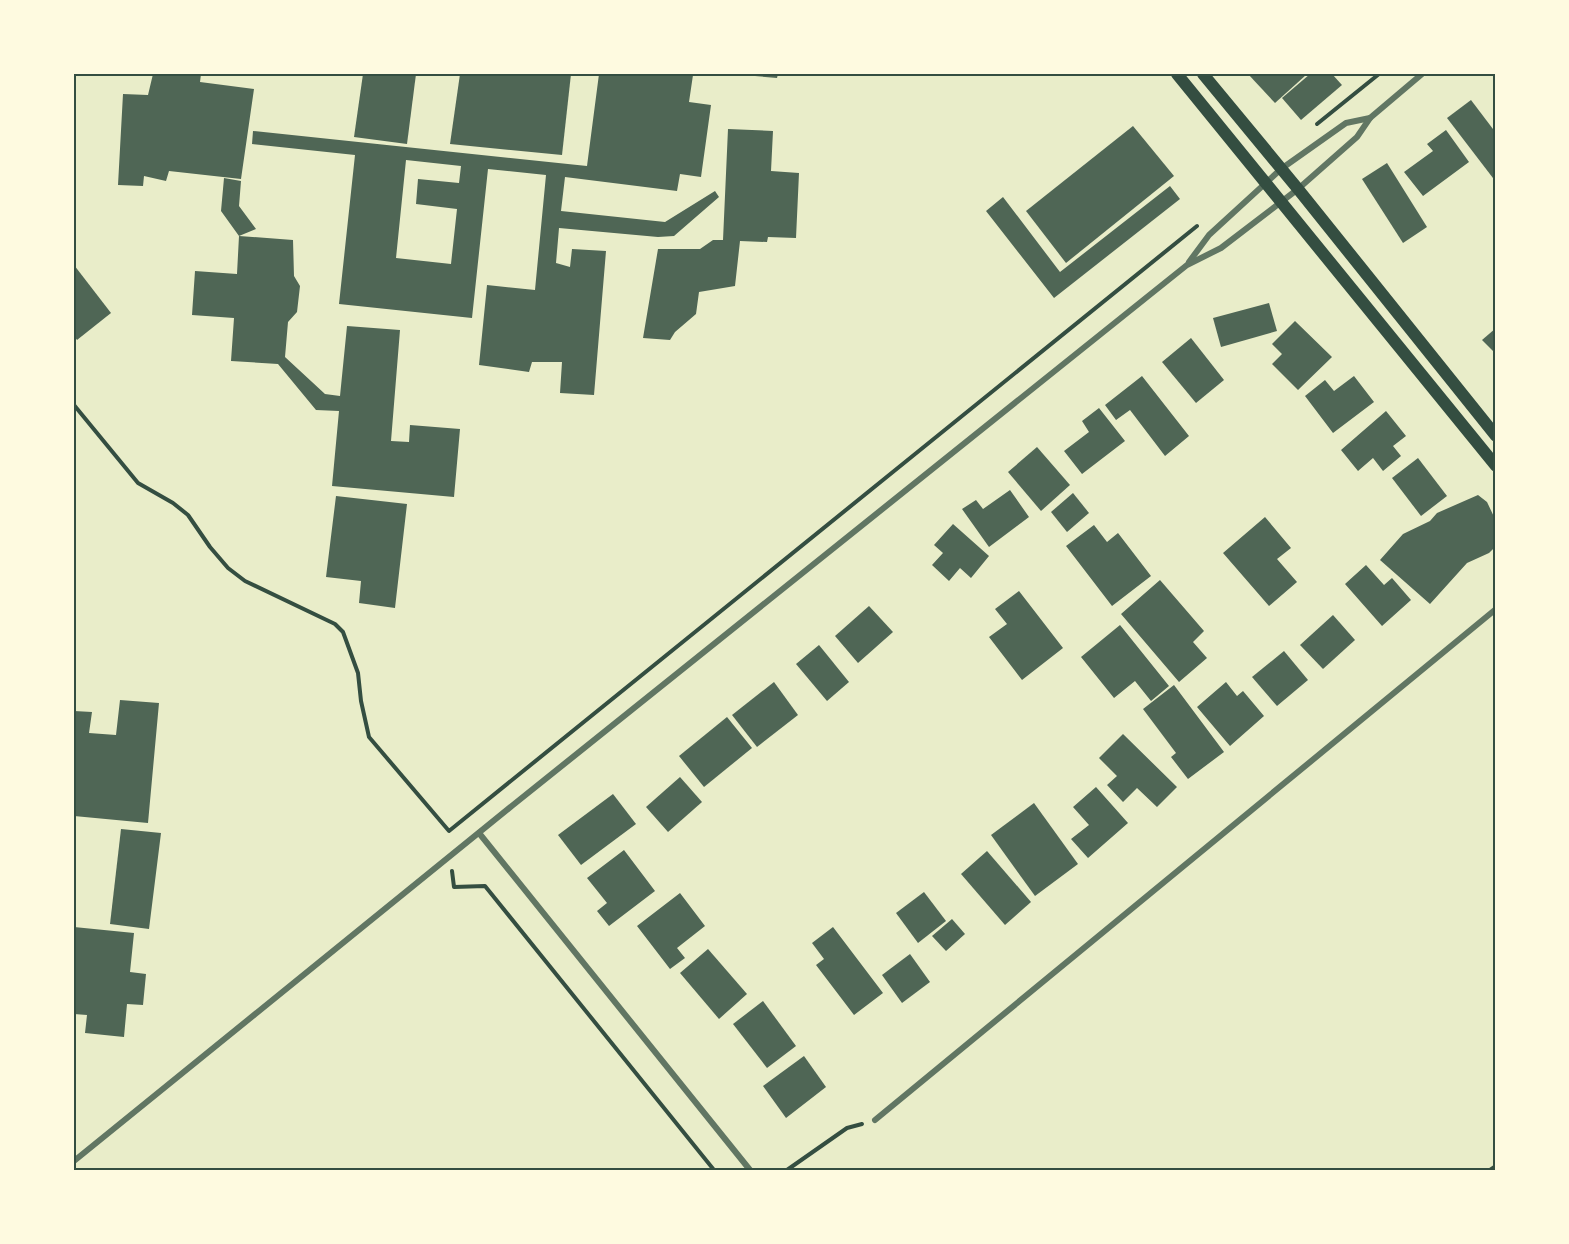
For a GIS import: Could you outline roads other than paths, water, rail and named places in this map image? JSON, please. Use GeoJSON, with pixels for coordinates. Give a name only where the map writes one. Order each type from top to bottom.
{"type":"FeatureCollection","features":[{"type":"Feature","properties":{"kind":"main road"},"geometry":{"type":"LineString","coordinates":[[1177,74],[1496,466]]}},
{"type":"Feature","properties":{"kind":"main road"},"geometry":{"type":"LineString","coordinates":[[1203,74],[1496,436]]}},
{"type":"Feature","properties":{"kind":"street"},"geometry":{"type":"LineString","coordinates":[[74,1161],[1187,265],[1221,248],[1298,189],[1357,137],[1370,118],[1422,74]]}},
{"type":"Feature","properties":{"kind":"street"},"geometry":{"type":"LineString","coordinates":[[1187,265],[1209,235],[1281,169],[1346,123],[1370,118]]}},
{"type":"Feature","properties":{"kind":"street"},"geometry":{"type":"LineString","coordinates":[[875,1120],[1496,609]]}},
{"type":"Feature","properties":{"kind":"street"},"geometry":{"type":"LineString","coordinates":[[479,833],[750,1170]]}}]}
